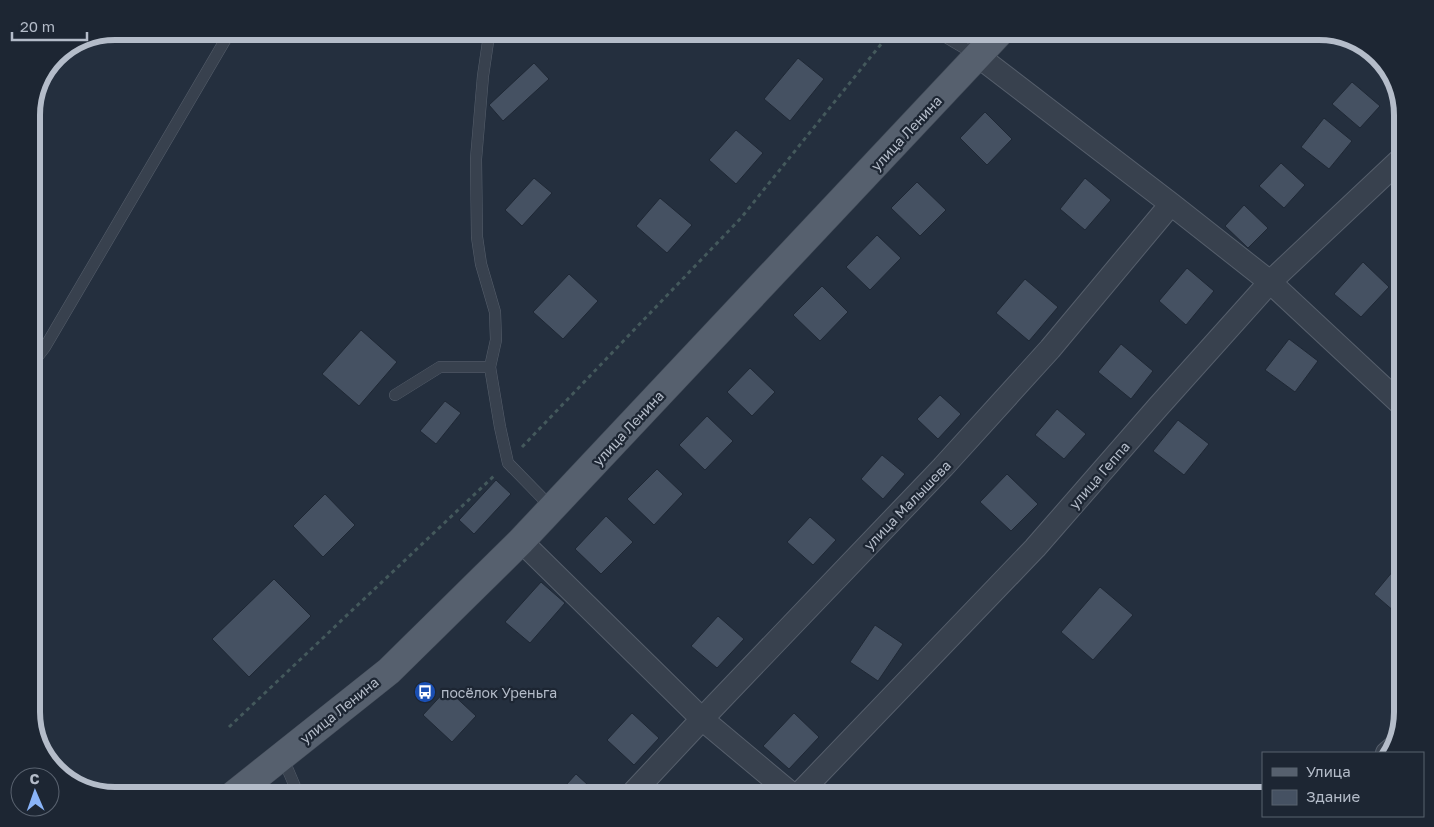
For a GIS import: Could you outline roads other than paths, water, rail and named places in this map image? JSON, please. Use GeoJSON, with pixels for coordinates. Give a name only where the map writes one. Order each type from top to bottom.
{"type":"FeatureCollection","features":[{"type":"Feature","properties":{"kind":"main road","name":"улица Ленина"},"geometry":{"type":"LineString","coordinates":[[243,787],[389,671],[521,541],[993,40]]}},
{"type":"Feature","properties":{"kind":"street"},"geometry":{"type":"LineString","coordinates":[[978,56],[1270,282],[1394,398]]}},
{"type":"Feature","properties":{"kind":"street","name":"улица Геппа"},"geometry":{"type":"LineString","coordinates":[[806,787],[1035,548],[1270,282],[1394,165]]}},
{"type":"Feature","properties":{"kind":"street","name":"улица Малышева"},"geometry":{"type":"LineString","coordinates":[[638,787],[943,467],[1050,348],[1171,204]]}},
{"type":"Feature","properties":{"kind":"street"},"geometry":{"type":"LineString","coordinates":[[521,541],[702,719],[783,787]]}},
{"type":"Feature","properties":{"kind":"lane"},"geometry":{"type":"LineString","coordinates":[[40,353],[225,40]]}},
{"type":"Feature","properties":{"kind":"lane"},"geometry":{"type":"LineString","coordinates":[[488,40],[483,76],[476,159],[478,237],[481,264],[495,312],[496,340],[490,367],[508,463],[552,508]]}},
{"type":"Feature","properties":{"kind":"lane"},"geometry":{"type":"LineString","coordinates":[[951,40],[978,56]]}},
{"type":"Feature","properties":{"kind":"lane"},"geometry":{"type":"LineString","coordinates":[[395,395],[440,367],[490,367]]}},
{"type":"Feature","properties":{"kind":"lane"},"geometry":{"type":"LineString","coordinates":[[282,756],[295,787]]}},
{"type":"Feature","properties":{"kind":"place","name":"посёлок Уреньга"},"geometry":{"type":"Point","coordinates":[425,692]}}]}
